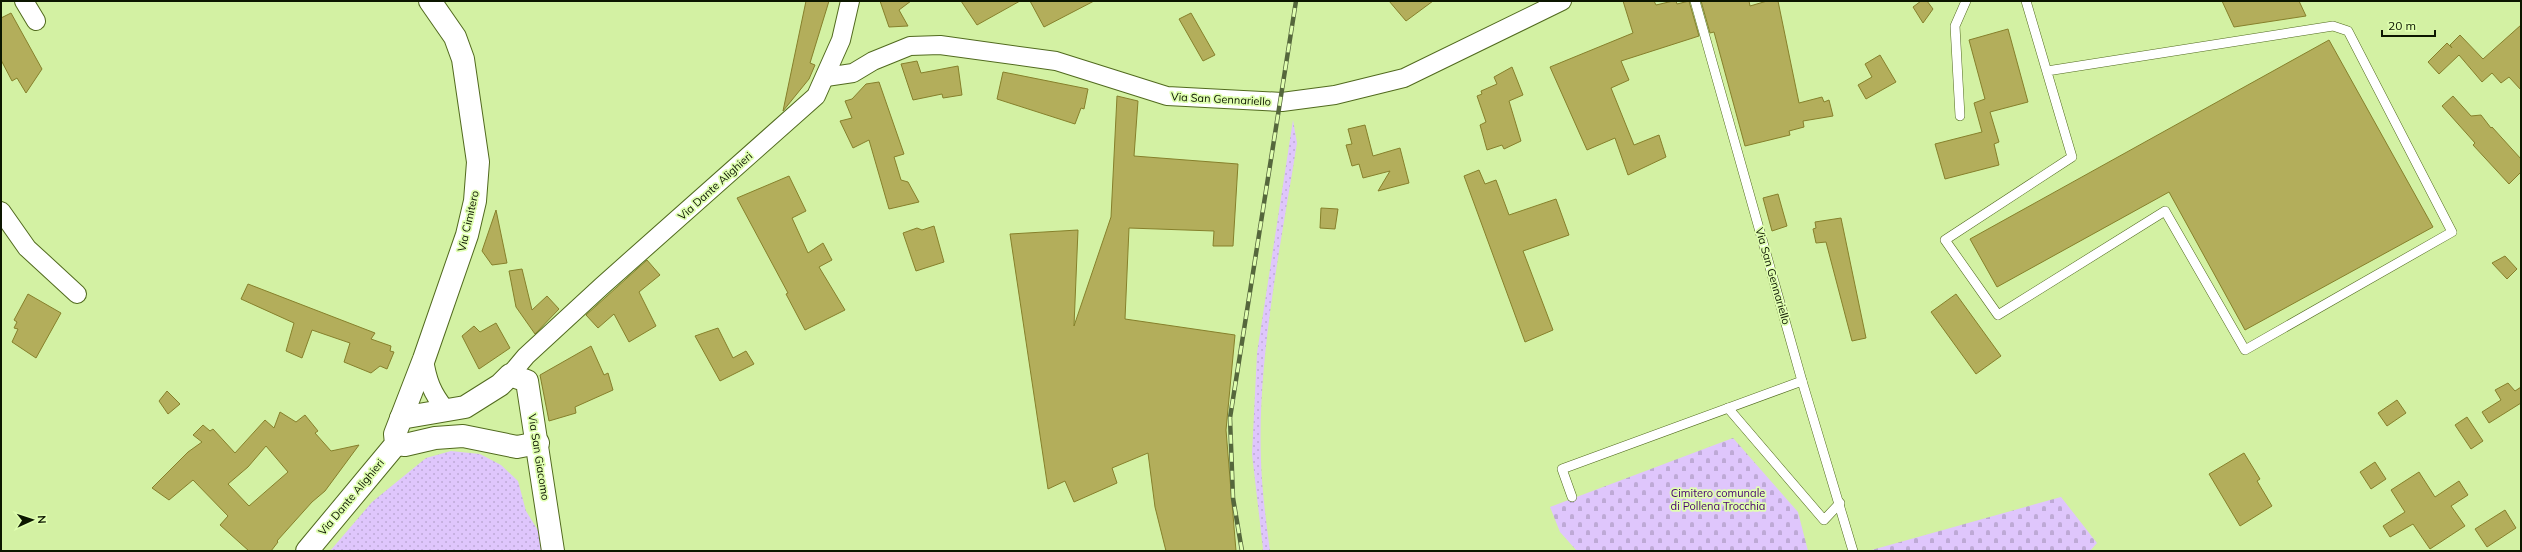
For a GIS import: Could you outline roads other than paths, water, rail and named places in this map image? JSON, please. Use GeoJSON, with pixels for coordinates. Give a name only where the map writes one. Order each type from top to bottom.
{"type":"FeatureCollection","features":[{"type":"Feature","properties":{"kind":"street"},"geometry":{"type":"LineString","coordinates":[[24,1],[36,21]]}},
{"type":"Feature","properties":{"kind":"street","name":"Via Cimitero"},"geometry":{"type":"LineString","coordinates":[[401,418],[424,359],[467,235],[475,201],[478,162],[463,60],[455,37],[430,1]]}},
{"type":"Feature","properties":{"kind":"street","name":"Via Dante Alighieri"},"geometry":{"type":"LineString","coordinates":[[519,378],[539,344],[816,96],[826,77],[841,40],[850,1]]}},
{"type":"Feature","properties":{"kind":"street","name":"Via San Gennariello"},"geometry":{"type":"LineString","coordinates":[[826,77],[854,74],[873,61],[910,46],[940,45],[1056,62],[1167,96],[1282,102],[1335,95],[1404,78],[1562,1]]}},
{"type":"Feature","properties":{"kind":"street"},"geometry":{"type":"LineString","coordinates":[[1,211],[27,248],[77,294]]}},
{"type":"Feature","properties":{"kind":"street"},"geometry":{"type":"LineString","coordinates":[[424,359],[427,380],[435,397],[445,409]]}},
{"type":"Feature","properties":{"kind":"street"},"geometry":{"type":"LineString","coordinates":[[519,378],[500,385],[474,403],[456,409],[445,409],[401,418],[395,434],[396,444],[405,445],[435,438],[463,436],[517,447],[538,443]]}},
{"type":"Feature","properties":{"kind":"street","name":"Via San Giacomo"},"geometry":{"type":"LineString","coordinates":[[519,378],[538,443],[553,551]]}},
{"type":"Feature","properties":{"kind":"street","name":"Via Dante Alighieri"},"geometry":{"type":"LineString","coordinates":[[307,551],[396,444]]}},
{"type":"Feature","properties":{"kind":"lane","name":"Via San Gennariello"},"geometry":{"type":"LineString","coordinates":[[1695,1],[1802,380],[1840,503],[1853,551]]}},
{"type":"Feature","properties":{"kind":"lane"},"geometry":{"type":"LineString","coordinates":[[1960,116],[1955,26],[1966,1]]}},
{"type":"Feature","properties":{"kind":"lane"},"geometry":{"type":"LineString","coordinates":[[2026,1],[2072,157],[1945,240],[1998,315],[2165,211],[2245,350],[2452,232],[2348,31],[2333,26],[2047,70]]}},
{"type":"Feature","properties":{"kind":"lane"},"geometry":{"type":"LineString","coordinates":[[1572,497],[1562,469],[1802,380]]}},
{"type":"Feature","properties":{"kind":"lane"},"geometry":{"type":"LineString","coordinates":[[1728,408],[1824,520],[1840,503]]}},
{"type":"Feature","properties":{"kind":"railway"},"geometry":{"type":"LineString","coordinates":[[1242,551],[1233,498],[1230,418],[1296,1]]}},
{"type":"Feature","properties":{"kind":"park label","name":"Cimitero comunale di Pollena Trocchia"},"geometry":{"type":"Point","coordinates":[1718,499]}}]}
